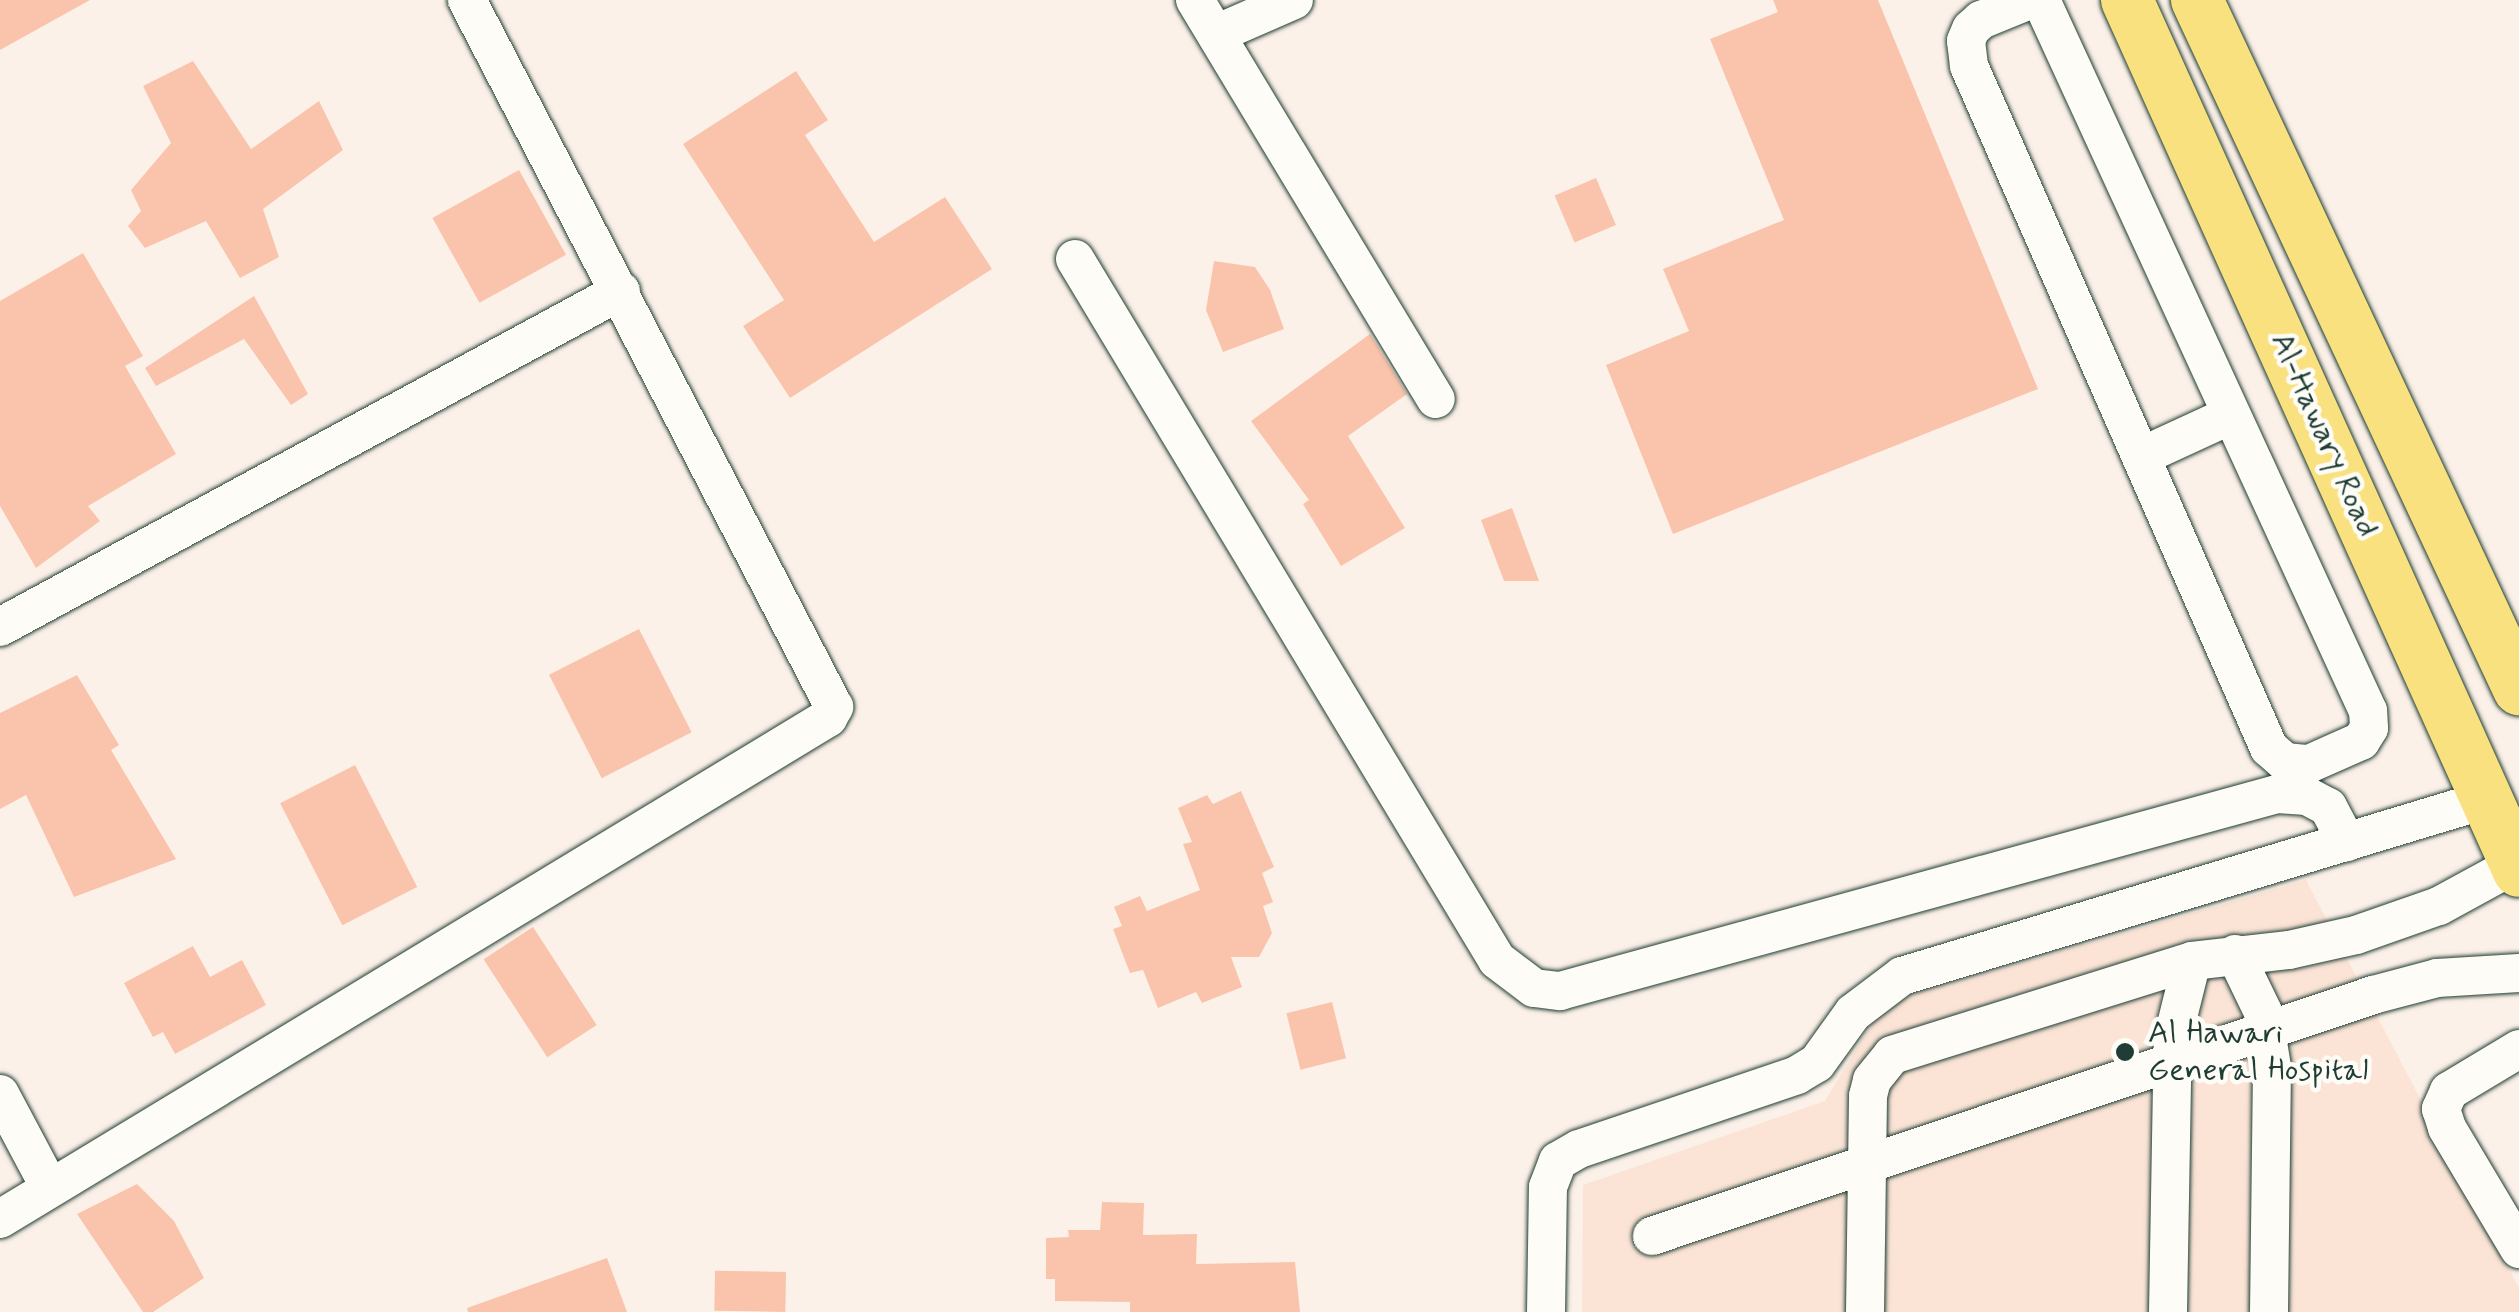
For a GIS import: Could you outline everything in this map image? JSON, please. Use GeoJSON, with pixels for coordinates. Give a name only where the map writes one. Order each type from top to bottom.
{"type":"FeatureCollection","features":[{"type":"Feature","properties":{"kind":"highway","name":"Al-Hawary Road"},"geometry":{"type":"LineString","coordinates":[[2127,0],[2517,868]]}},
{"type":"Feature","properties":{"kind":"highway","name":"Al-Hawary Road"},"geometry":{"type":"LineString","coordinates":[[2197,0],[2518,685]]}},
{"type":"Feature","properties":{"kind":"street"},"geometry":{"type":"LineString","coordinates":[[0,1219],[828,718],[834,706],[466,0]]}},
{"type":"Feature","properties":{"kind":"street"},"geometry":{"type":"LineString","coordinates":[[1196,0],[1436,399]]}},
{"type":"Feature","properties":{"kind":"street"},"geometry":{"type":"LineString","coordinates":[[1216,34],[1294,0]]}},
{"type":"Feature","properties":{"kind":"street"},"geometry":{"type":"LineString","coordinates":[[2025,1],[2231,415],[2368,712],[2370,728],[2360,741],[2297,765],[2284,762],[2270,748],[1965,54],[1972,29],[2025,1]]}},
{"type":"Feature","properties":{"kind":"street"},"geometry":{"type":"LineString","coordinates":[[1075,260],[1498,960],[1534,988],[1560,990],[2277,794],[2307,796],[2328,807],[2348,842]]}},
{"type":"Feature","properties":{"kind":"street"},"geometry":{"type":"LineString","coordinates":[[0,627],[621,291]]}},
{"type":"Feature","properties":{"kind":"street"},"geometry":{"type":"LineString","coordinates":[[2142,456],[2231,415]]}},
{"type":"Feature","properties":{"kind":"street"},"geometry":{"type":"LineString","coordinates":[[1546,1312],[1548,1187],[1558,1161],[1579,1149],[1797,1076],[1818,1062],[1853,1013],[1902,976],[2488,799]]}},
{"type":"Feature","properties":{"kind":"street"},"geometry":{"type":"LineString","coordinates":[[1865,1312],[1868,1096],[1872,1080],[1892,1055],[2192,961],[2312,946],[2398,922],[2517,868]]}},
{"type":"Feature","properties":{"kind":"street"},"geometry":{"type":"LineString","coordinates":[[2235,954],[2256,992],[2268,1032],[2273,1101],[2268,1312]]}},
{"type":"Feature","properties":{"kind":"street"},"geometry":{"type":"LineString","coordinates":[[2168,1312],[2172,1064],[2177,1012],[2192,961]]}},
{"type":"Feature","properties":{"kind":"street"},"geometry":{"type":"LineString","coordinates":[[1652,1236],[2404,986],[2470,974],[2519,973]]}},
{"type":"Feature","properties":{"kind":"street"},"geometry":{"type":"LineString","coordinates":[[2519,1049],[2449,1091],[2441,1109],[2447,1128],[2519,1248]]}},
{"type":"Feature","properties":{"kind":"street"},"geometry":{"type":"LineString","coordinates":[[0,1094],[50,1188]]}},
{"type":"Feature","properties":{"kind":"shaded area","name":"Al Hawari General Hospital"},"geometry":{"type":"Polygon","coordinates":[[[2306,880],[2519,1288],[2519,1312],[1582,1312],[1583,1185],[1825,1101],[1884,1003],[2306,880]]]}},
{"type":"Feature","properties":{"kind":"building"},"geometry":{"type":"Polygon","coordinates":[[[0,0],[90,0],[0,50],[0,0]]]}},
{"type":"Feature","properties":{"kind":"building"},"geometry":{"type":"Polygon","coordinates":[[[1773,0],[1878,0],[2038,389],[1673,534],[1606,365],[1689,331],[1663,269],[1784,220],[1710,39],[1778,12],[1773,0]]]}},
{"type":"Feature","properties":{"kind":"building"},"geometry":{"type":"Polygon","coordinates":[[[193,61],[251,149],[319,101],[343,150],[263,209],[279,257],[240,278],[206,221],[145,248],[128,226],[141,211],[131,190],[171,143],[143,86],[193,61]]]}},
{"type":"Feature","properties":{"kind":"building"},"geometry":{"type":"Polygon","coordinates":[[[796,71],[828,120],[805,135],[874,242],[945,197],[992,269],[790,398],[743,326],[784,300],[683,144],[796,71]]]}},
{"type":"Feature","properties":{"kind":"building"},"geometry":{"type":"Polygon","coordinates":[[[519,170],[566,255],[479,303],[432,218],[519,170]]]}},
{"type":"Feature","properties":{"kind":"building"},"geometry":{"type":"Polygon","coordinates":[[[1596,178],[1616,225],[1575,243],[1555,196],[1596,178]]]}},
{"type":"Feature","properties":{"kind":"building"},"geometry":{"type":"Polygon","coordinates":[[[83,253],[143,356],[125,366],[176,454],[88,506],[100,521],[36,568],[0,506],[0,301],[83,253]]]}},
{"type":"Feature","properties":{"kind":"building"},"geometry":{"type":"Polygon","coordinates":[[[1214,261],[1255,267],[1270,290],[1284,329],[1223,352],[1206,310],[1214,261]]]}},
{"type":"Feature","properties":{"kind":"building"},"geometry":{"type":"Polygon","coordinates":[[[254,296],[308,394],[291,405],[244,339],[156,386],[145,368],[254,296]]]}},
{"type":"Feature","properties":{"kind":"building"},"geometry":{"type":"Polygon","coordinates":[[[1370,334],[1407,394],[1348,436],[1405,528],[1341,566],[1303,504],[1309,500],[1251,421],[1370,334]]]}},
{"type":"Feature","properties":{"kind":"building"},"geometry":{"type":"Polygon","coordinates":[[[1512,508],[1539,581],[1504,581],[1481,520],[1512,508]]]}},
{"type":"Feature","properties":{"kind":"building"},"geometry":{"type":"Polygon","coordinates":[[[639,629],[692,732],[602,778],[549,675],[639,629]]]}},
{"type":"Feature","properties":{"kind":"building"},"geometry":{"type":"Polygon","coordinates":[[[77,675],[119,745],[111,750],[176,859],[74,897],[26,795],[0,809],[0,713],[77,675]]]}},
{"type":"Feature","properties":{"kind":"building"},"geometry":{"type":"Polygon","coordinates":[[[355,765],[417,887],[342,925],[280,803],[355,765]]]}},
{"type":"Feature","properties":{"kind":"building"},"geometry":{"type":"Polygon","coordinates":[[[1241,791],[1274,867],[1262,873],[1273,902],[1263,906],[1272,933],[1259,957],[1231,957],[1242,987],[1202,1003],[1196,992],[1158,1008],[1143,970],[1130,973],[1113,929],[1122,926],[1114,907],[1140,896],[1147,911],[1200,890],[1183,844],[1192,842],[1178,808],[1207,795],[1213,804],[1241,791]]]}},
{"type":"Feature","properties":{"kind":"building"},"geometry":{"type":"Polygon","coordinates":[[[533,927],[597,1025],[547,1057],[484,959],[533,927]]]}},
{"type":"Feature","properties":{"kind":"building"},"geometry":{"type":"Polygon","coordinates":[[[193,946],[210,977],[242,960],[266,1005],[175,1054],[163,1032],[153,1037],[124,983],[193,946]]]}},
{"type":"Feature","properties":{"kind":"building"},"geometry":{"type":"Polygon","coordinates":[[[1332,1002],[1346,1058],[1300,1070],[1286,1013],[1332,1002]]]}},
{"type":"Feature","properties":{"kind":"building"},"geometry":{"type":"Polygon","coordinates":[[[137,1184],[174,1221],[204,1278],[153,1312],[143,1312],[77,1214],[137,1184]]]}},
{"type":"Feature","properties":{"kind":"building"},"geometry":{"type":"Polygon","coordinates":[[[1102,1202],[1144,1203],[1143,1235],[1197,1234],[1196,1264],[1295,1262],[1300,1312],[1130,1312],[1130,1302],[1055,1301],[1055,1279],[1046,1279],[1046,1238],[1069,1237],[1068,1230],[1100,1230],[1102,1202]]]}},
{"type":"Feature","properties":{"kind":"building"},"geometry":{"type":"Polygon","coordinates":[[[607,1258],[627,1312],[468,1312],[467,1308],[607,1258]]]}},
{"type":"Feature","properties":{"kind":"building"},"geometry":{"type":"Polygon","coordinates":[[[715,1271],[786,1272],[785,1312],[714,1311],[715,1271]]]}},
{"type":"Feature","properties":{"kind":"place","name":"Al Hawari General Hospital"},"geometry":{"type":"Point","coordinates":[2125,1052]}}]}
